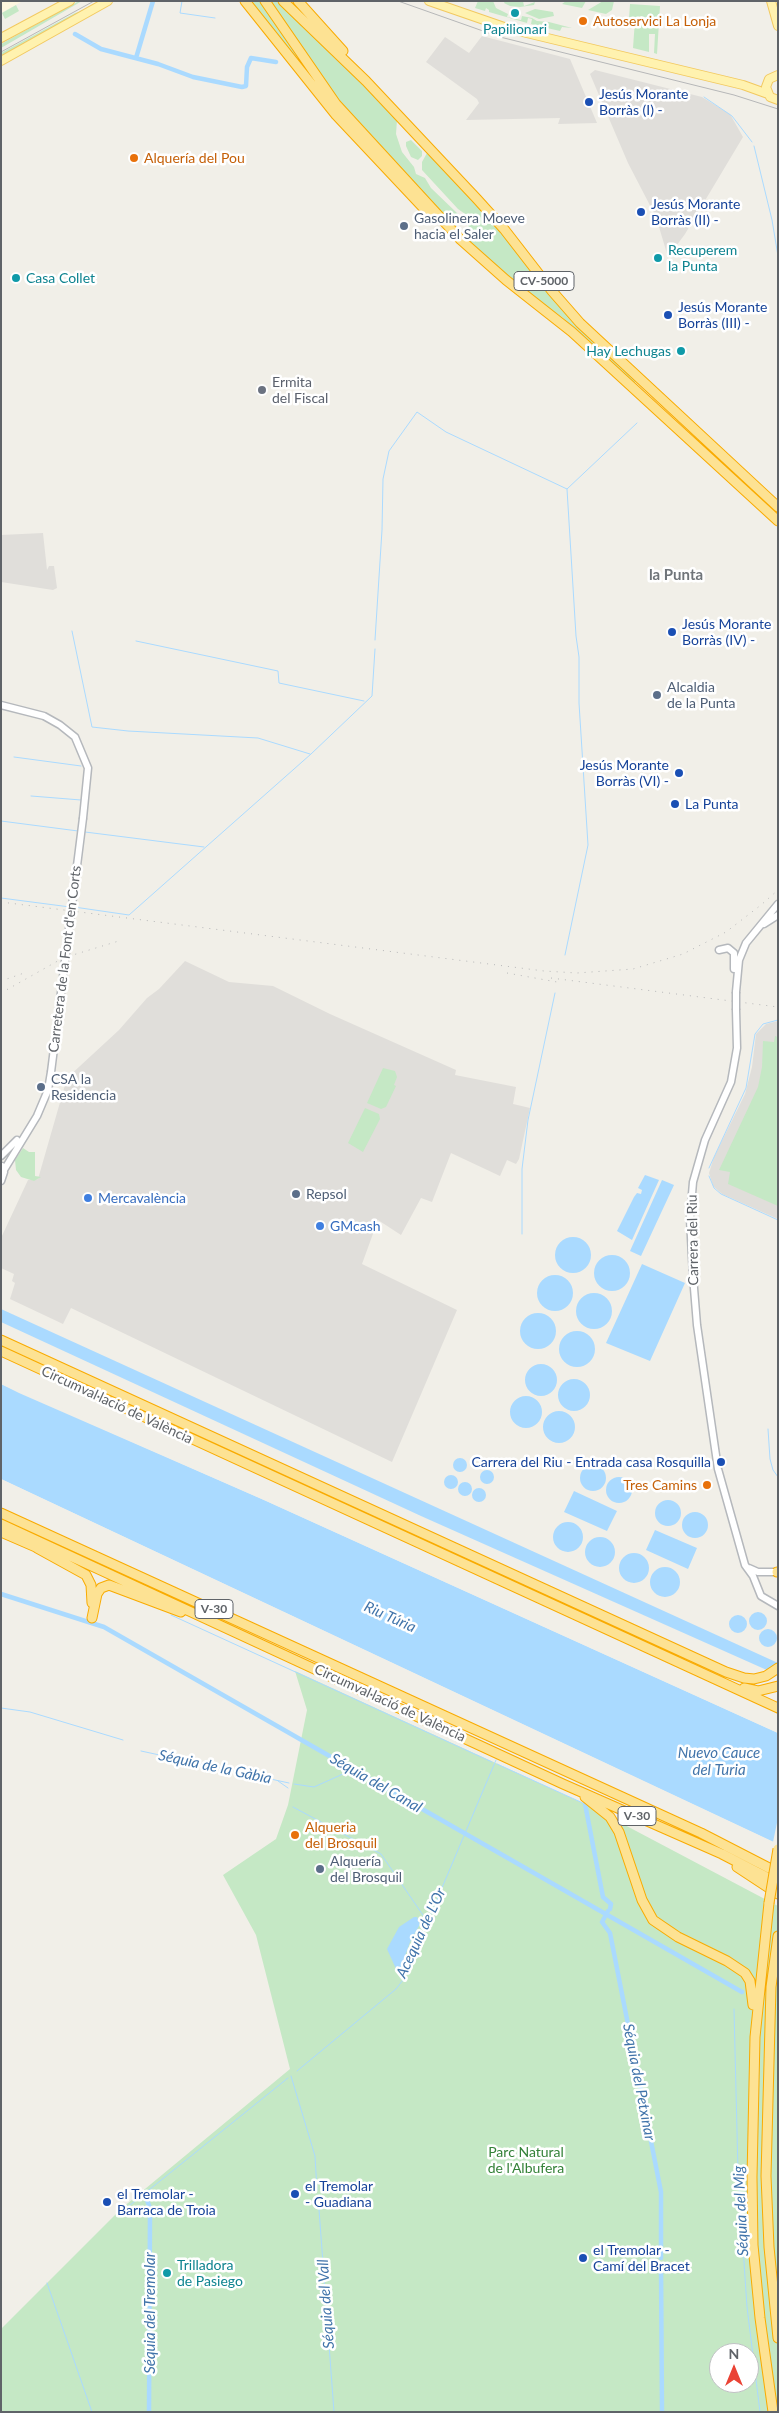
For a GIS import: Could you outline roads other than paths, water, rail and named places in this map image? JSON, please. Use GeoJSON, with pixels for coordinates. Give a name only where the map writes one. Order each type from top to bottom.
{"type":"FeatureCollection","features":[{"type":"Feature","properties":{"kind":"highway"},"geometry":{"type":"LineString","coordinates":[[245,1],[336,115],[436,222],[483,268],[547,310]]}},
{"type":"Feature","properties":{"kind":"highway","name":"CV-5000"},"geometry":{"type":"LineString","coordinates":[[265,1],[317,78],[343,111],[461,240],[506,280],[547,310],[778,520]]}},
{"type":"Feature","properties":{"kind":"highway","name":"CV-5000"},"geometry":{"type":"LineString","coordinates":[[283,1],[350,65],[504,229],[552,291],[580,323],[778,507]]}},
{"type":"Feature","properties":{"kind":"highway"},"geometry":{"type":"LineString","coordinates":[[298,1],[388,105]]}},
{"type":"Feature","properties":{"kind":"highway","name":"Circumval·lació de València"},"geometry":{"type":"LineString","coordinates":[[1,1340],[726,1672],[749,1679],[766,1676],[778,1668]]}},
{"type":"Feature","properties":{"kind":"highway","name":"Circumval·lació de València"},"geometry":{"type":"LineString","coordinates":[[1,1351],[778,1708]]}},
{"type":"Feature","properties":{"kind":"highway"},"geometry":{"type":"LineString","coordinates":[[250,1455],[258,1461],[315,1488],[397,1532]]}},
{"type":"Feature","properties":{"kind":"highway","name":"Circumval·lació de València"},"geometry":{"type":"LineString","coordinates":[[2,1517],[132,1584],[563,1784],[710,1849],[778,1883]]}},
{"type":"Feature","properties":{"kind":"highway","name":"Circumval·lació de València"},"geometry":{"type":"LineString","coordinates":[[2,1517],[701,1833],[769,1868]]}},
{"type":"Feature","properties":{"kind":"highway"},"geometry":{"type":"LineString","coordinates":[[1,1532],[317,1673],[373,1695]]}},
{"type":"Feature","properties":{"kind":"highway"},"geometry":{"type":"LineString","coordinates":[[37,1548],[86,1575],[91,1585],[92,1618],[97,1594],[101,1588],[109,1584],[193,1618]]}},
{"type":"Feature","properties":{"kind":"highway"},"geometry":{"type":"LineString","coordinates":[[650,1648],[663,1651],[749,1690],[763,1690],[778,1686]]}},
{"type":"Feature","properties":{"kind":"highway"},"geometry":{"type":"LineString","coordinates":[[563,1784],[598,1806],[610,1817],[619,1832],[642,1900],[653,1920],[678,1938],[727,1961],[748,1977],[751,1988],[755,2038]]}},
{"type":"Feature","properties":{"kind":"highway"},"geometry":{"type":"LineString","coordinates":[[710,1849],[778,1894]]}},
{"type":"Feature","properties":{"kind":"highway"},"geometry":{"type":"LineString","coordinates":[[773,2412],[760,2318],[754,2245],[752,2110],[755,2038],[769,1903],[778,1849]]}},
{"type":"Feature","properties":{"kind":"highway"},"geometry":{"type":"LineString","coordinates":[[778,1936],[771,1987],[766,2176],[769,2247],[778,2338]]}},
{"type":"Feature","properties":{"kind":"main road"},"geometry":{"type":"LineString","coordinates":[[1,38],[70,1]]}},
{"type":"Feature","properties":{"kind":"main road"},"geometry":{"type":"LineString","coordinates":[[1,61],[108,1]]}},
{"type":"Feature","properties":{"kind":"main road"},"geometry":{"type":"LineString","coordinates":[[429,1],[510,29],[743,85],[768,94],[778,100]]}},
{"type":"Feature","properties":{"kind":"main road"},"geometry":{"type":"LineString","coordinates":[[771,1],[778,26]]}},
{"type":"Feature","properties":{"kind":"main road"},"geometry":{"type":"LineString","coordinates":[[743,85],[761,86],[778,75]]}},
{"type":"Feature","properties":{"kind":"main road"},"geometry":{"type":"LineString","coordinates":[[767,82],[768,94]]}},
{"type":"Feature","properties":{"kind":"street","name":"Carretera de la Font d'en Corts"},"geometry":{"type":"LineString","coordinates":[[1,705],[44,716],[60,725],[75,737],[88,768],[51,1072],[45,1097],[30,1126],[2,1167],[1,1181]]}},
{"type":"Feature","properties":{"kind":"street","name":"Carrera del Riu"},"geometry":{"type":"LineString","coordinates":[[776,1604],[764,1599],[744,1561],[715,1455],[696,1310],[690,1218],[695,1168],[705,1140],[726,1096],[735,1067],[736,981],[739,960],[746,943],[778,904]]}},
{"type":"Feature","properties":{"kind":"street"},"geometry":{"type":"LineString","coordinates":[[746,943],[769,920],[778,915]]}},
{"type":"Feature","properties":{"kind":"street"},"geometry":{"type":"LineString","coordinates":[[719,950],[728,948],[734,953],[736,981]]}},
{"type":"Feature","properties":{"kind":"street","name":"Carretera de la Font d'en Corts"},"geometry":{"type":"LineString","coordinates":[[1,1156],[30,1126]]}},
{"type":"Feature","properties":{"kind":"street"},"geometry":{"type":"LineString","coordinates":[[744,1561],[755,1571],[775,1572]]}},
{"type":"Feature","properties":{"kind":"street"},"geometry":{"type":"LineString","coordinates":[[758,1589],[760,1578],[775,1572]]}},
{"type":"Feature","properties":{"kind":"water"},"geometry":{"type":"Polygon","coordinates":[[[645,1175],[659,1180],[632,1240],[617,1231],[634,1197],[637,1193],[641,1194],[642,1190],[638,1188],[645,1175]]]}},
{"type":"Feature","properties":{"kind":"water"},"geometry":{"type":"Polygon","coordinates":[[[662,1180],[674,1185],[641,1256],[630,1251],[662,1180]]]}},
{"type":"Feature","properties":{"kind":"water"},"geometry":{"type":"Polygon","coordinates":[[[573,1237],[586,1242],[591,1255],[586,1268],[573,1273],[560,1268],[555,1255],[560,1242],[573,1237]]]}},
{"type":"Feature","properties":{"kind":"water"},"geometry":{"type":"Polygon","coordinates":[[[612,1255],[625,1260],[630,1273],[625,1286],[612,1291],[599,1286],[594,1273],[599,1260],[612,1255]]]}},
{"type":"Feature","properties":{"kind":"water"},"geometry":{"type":"Polygon","coordinates":[[[642,1264],[685,1283],[650,1361],[606,1343],[642,1264]]]}},
{"type":"Feature","properties":{"kind":"water"},"geometry":{"type":"Polygon","coordinates":[[[555,1275],[568,1280],[573,1293],[568,1306],[555,1311],[542,1306],[537,1293],[542,1280],[555,1275]]]}},
{"type":"Feature","properties":{"kind":"water"},"geometry":{"type":"Polygon","coordinates":[[[594,1293],[607,1298],[612,1311],[607,1324],[594,1329],[581,1324],[576,1311],[581,1298],[594,1293]]]}},
{"type":"Feature","properties":{"kind":"water"},"geometry":{"type":"Polygon","coordinates":[[[1,1309],[778,1663],[778,1675],[421,1516],[1,1322],[1,1309]]]}},
{"type":"Feature","properties":{"kind":"water"},"geometry":{"type":"Polygon","coordinates":[[[538,1313],[551,1318],[556,1331],[551,1344],[538,1349],[525,1344],[520,1331],[525,1318],[538,1313]]]}},
{"type":"Feature","properties":{"kind":"water"},"geometry":{"type":"Polygon","coordinates":[[[577,1331],[590,1336],[595,1349],[590,1362],[577,1367],[564,1362],[559,1349],[564,1336],[577,1331]]]}},
{"type":"Feature","properties":{"kind":"water"},"geometry":{"type":"Polygon","coordinates":[[[541,1364],[547,1365],[552,1369],[556,1374],[556,1386],[552,1391],[547,1395],[541,1396],[535,1395],[530,1391],[526,1386],[525,1380],[526,1374],[530,1369],[535,1365],[541,1364]]]}},
{"type":"Feature","properties":{"kind":"water"},"geometry":{"type":"Polygon","coordinates":[[[574,1379],[580,1380],[585,1384],[589,1389],[589,1401],[585,1406],[580,1410],[574,1411],[568,1410],[563,1406],[559,1401],[558,1395],[559,1389],[563,1384],[568,1380],[574,1379]]]}},
{"type":"Feature","properties":{"kind":"water","name":"Nuevo Cauce del Turia"},"geometry":{"type":"Polygon","coordinates":[[[1,1384],[264,1500],[778,1733],[778,1844],[1,1479],[1,1384]]]}},
{"type":"Feature","properties":{"kind":"water"},"geometry":{"type":"Polygon","coordinates":[[[526,1396],[532,1397],[537,1401],[541,1406],[541,1418],[537,1423],[532,1427],[526,1428],[520,1427],[515,1423],[511,1418],[510,1412],[511,1406],[515,1401],[520,1397],[526,1396]]]}},
{"type":"Feature","properties":{"kind":"water"},"geometry":{"type":"Polygon","coordinates":[[[559,1411],[565,1412],[570,1416],[574,1421],[574,1433],[570,1438],[565,1442],[559,1443],[553,1442],[548,1438],[544,1433],[543,1427],[544,1421],[548,1416],[553,1412],[559,1411]]]}},
{"type":"Feature","properties":{"kind":"water"},"geometry":{"type":"Polygon","coordinates":[[[460,1458],[465,1460],[467,1465],[465,1470],[460,1472],[455,1470],[453,1465],[455,1460],[460,1458]]]}},
{"type":"Feature","properties":{"kind":"water"},"geometry":{"type":"Polygon","coordinates":[[[593,1465],[602,1469],[606,1478],[602,1487],[593,1491],[584,1487],[580,1478],[584,1469],[593,1465]]]}},
{"type":"Feature","properties":{"kind":"water"},"geometry":{"type":"Polygon","coordinates":[[[487,1470],[492,1472],[494,1477],[492,1482],[487,1484],[482,1482],[480,1477],[482,1472],[487,1470]]]}},
{"type":"Feature","properties":{"kind":"water"},"geometry":{"type":"Polygon","coordinates":[[[451,1475],[456,1477],[458,1482],[456,1487],[451,1489],[446,1487],[444,1482],[446,1477],[451,1475]]]}},
{"type":"Feature","properties":{"kind":"water"},"geometry":{"type":"Polygon","coordinates":[[[619,1477],[628,1481],[632,1490],[628,1499],[619,1503],[610,1499],[606,1490],[610,1481],[619,1477]]]}},
{"type":"Feature","properties":{"kind":"water"},"geometry":{"type":"Polygon","coordinates":[[[465,1482],[470,1484],[472,1489],[470,1494],[465,1496],[460,1494],[458,1489],[460,1484],[465,1482]]]}},
{"type":"Feature","properties":{"kind":"water"},"geometry":{"type":"Polygon","coordinates":[[[479,1488],[484,1490],[486,1495],[484,1500],[479,1502],[474,1500],[472,1495],[474,1490],[479,1488]]]}},
{"type":"Feature","properties":{"kind":"water"},"geometry":{"type":"Polygon","coordinates":[[[574,1491],[617,1511],[607,1531],[564,1512],[574,1491]]]}},
{"type":"Feature","properties":{"kind":"water"},"geometry":{"type":"Polygon","coordinates":[[[668,1500],[677,1504],[681,1513],[677,1522],[668,1526],[659,1522],[655,1513],[659,1504],[668,1500]]]}},
{"type":"Feature","properties":{"kind":"water"},"geometry":{"type":"Polygon","coordinates":[[[695,1512],[704,1516],[708,1525],[704,1534],[695,1538],[686,1534],[682,1525],[686,1516],[695,1512]]]}},
{"type":"Feature","properties":{"kind":"water"},"geometry":{"type":"Polygon","coordinates":[[[568,1522],[574,1523],[582,1531],[582,1543],[574,1551],[568,1552],[562,1551],[554,1543],[553,1537],[554,1531],[562,1523],[568,1522]]]}},
{"type":"Feature","properties":{"kind":"water"},"geometry":{"type":"Polygon","coordinates":[[[655,1530],[697,1548],[688,1569],[646,1550],[655,1530]]]}},
{"type":"Feature","properties":{"kind":"water"},"geometry":{"type":"Polygon","coordinates":[[[600,1537],[606,1538],[614,1546],[614,1558],[606,1566],[600,1567],[594,1566],[586,1558],[585,1552],[586,1546],[594,1538],[600,1537]]]}},
{"type":"Feature","properties":{"kind":"water"},"geometry":{"type":"Polygon","coordinates":[[[634,1553],[640,1554],[648,1562],[648,1574],[640,1582],[634,1583],[628,1582],[620,1574],[619,1568],[620,1562],[628,1554],[634,1553]]]}},
{"type":"Feature","properties":{"kind":"water"},"geometry":{"type":"Polygon","coordinates":[[[665,1567],[671,1568],[679,1576],[679,1588],[671,1596],[665,1597],[659,1596],[651,1588],[650,1582],[651,1576],[659,1568],[665,1567]]]}},
{"type":"Feature","properties":{"kind":"water"},"geometry":{"type":"Polygon","coordinates":[[[758,1612],[764,1615],[767,1621],[764,1627],[758,1630],[752,1627],[749,1621],[752,1615],[758,1612]]]}},
{"type":"Feature","properties":{"kind":"water"},"geometry":{"type":"Polygon","coordinates":[[[738,1615],[744,1618],[747,1624],[744,1630],[738,1633],[732,1630],[729,1624],[732,1618],[738,1615]]]}},
{"type":"Feature","properties":{"kind":"water"},"geometry":{"type":"Polygon","coordinates":[[[768,1629],[774,1632],[777,1638],[774,1644],[768,1647],[762,1644],[759,1638],[762,1632],[768,1629]]]}},
{"type":"Feature","properties":{"kind":"water"},"geometry":{"type":"Polygon","coordinates":[[[417,1917],[420,1924],[410,1942],[401,1968],[397,1971],[387,1949],[399,1927],[417,1917]]]}},
{"type":"Feature","properties":{"kind":"waterway"},"geometry":{"type":"LineString","coordinates":[[136,58],[153,1]]}},
{"type":"Feature","properties":{"kind":"waterway"},"geometry":{"type":"LineString","coordinates":[[182,1],[180,13],[215,18]]}},
{"type":"Feature","properties":{"kind":"waterway"},"geometry":{"type":"LineString","coordinates":[[75,34],[101,49],[158,64],[193,77],[242,87],[246,86],[247,67],[251,58],[276,62]]}},
{"type":"Feature","properties":{"kind":"waterway"},"geometry":{"type":"LineString","coordinates":[[704,97],[732,116],[752,142]]}},
{"type":"Feature","properties":{"kind":"waterway"},"geometry":{"type":"LineString","coordinates":[[754,146],[772,220],[778,256]]}},
{"type":"Feature","properties":{"kind":"waterway"},"geometry":{"type":"LineString","coordinates":[[375,640],[382,530],[383,479],[389,451],[417,412],[446,432],[567,489],[637,423]]}},
{"type":"Feature","properties":{"kind":"waterway"},"geometry":{"type":"LineString","coordinates":[[565,955],[588,845],[579,703],[579,657],[567,489]]}},
{"type":"Feature","properties":{"kind":"waterway"},"geometry":{"type":"LineString","coordinates":[[72,631],[92,727],[128,731],[258,738],[310,754]]}},
{"type":"Feature","properties":{"kind":"waterway"},"geometry":{"type":"LineString","coordinates":[[136,641],[278,671],[279,683],[364,701]]}},
{"type":"Feature","properties":{"kind":"waterway"},"geometry":{"type":"LineString","coordinates":[[74,907],[129,915],[311,754],[372,696],[375,649]]}},
{"type":"Feature","properties":{"kind":"waterway"},"geometry":{"type":"LineString","coordinates":[[14,757],[81,766]]}},
{"type":"Feature","properties":{"kind":"waterway"},"geometry":{"type":"LineString","coordinates":[[31,796],[81,800]]}},
{"type":"Feature","properties":{"kind":"waterway"},"geometry":{"type":"LineString","coordinates":[[1,821],[78,831]]}},
{"type":"Feature","properties":{"kind":"waterway"},"geometry":{"type":"LineString","coordinates":[[85,832],[204,847]]}},
{"type":"Feature","properties":{"kind":"waterway"},"geometry":{"type":"LineString","coordinates":[[1,898],[70,907]]}},
{"type":"Feature","properties":{"kind":"waterway"},"geometry":{"type":"LineString","coordinates":[[522,1234],[522,1169],[528,1120],[555,993]]}},
{"type":"Feature","properties":{"kind":"waterway"},"geometry":{"type":"LineString","coordinates":[[709,1168],[746,1088],[755,1034],[763,1024],[778,1020]]}},
{"type":"Feature","properties":{"kind":"waterway"},"geometry":{"type":"LineString","coordinates":[[709,1176],[714,1188],[721,1194],[778,1220]]}},
{"type":"Feature","properties":{"kind":"waterway"},"geometry":{"type":"LineString","coordinates":[[768,1429],[770,1459],[773,1470],[778,1477]]}},
{"type":"Feature","properties":{"kind":"waterway","name":"Séquia del Canal"},"geometry":{"type":"LineString","coordinates":[[1,1594],[104,1627],[742,1992]]}},
{"type":"Feature","properties":{"kind":"waterway"},"geometry":{"type":"LineString","coordinates":[[171,1615],[492,1762]]}},
{"type":"Feature","properties":{"kind":"waterway","name":"Séquia de la Gàbia"},"geometry":{"type":"LineString","coordinates":[[1,1708],[30,1712],[123,1740]]}},
{"type":"Feature","properties":{"kind":"waterway","name":"Séquia de la Gàbia"},"geometry":{"type":"LineString","coordinates":[[141,1751],[289,1783]]}},
{"type":"Feature","properties":{"kind":"waterway","name":"Acequia de L'Or"},"geometry":{"type":"LineString","coordinates":[[297,2071],[396,1989],[403,1980],[496,1760]]}},
{"type":"Feature","properties":{"kind":"waterway"},"geometry":{"type":"LineString","coordinates":[[497,1764],[585,1804]]}},
{"type":"Feature","properties":{"kind":"waterway","name":"Séquia de la Gàbia"},"geometry":{"type":"LineString","coordinates":[[294,1784],[314,1787],[343,1774],[356,1772]]}},
{"type":"Feature","properties":{"kind":"waterway","name":"Séquia de la Gàbia"},"geometry":{"type":"LineString","coordinates":[[278,1781],[288,1788]]}},
{"type":"Feature","properties":{"kind":"waterway","name":"Séquia del Petxinar"},"geometry":{"type":"LineString","coordinates":[[585,1804],[603,1897],[611,1904],[610,1909]]}},
{"type":"Feature","properties":{"kind":"waterway"},"geometry":{"type":"LineString","coordinates":[[293,1807],[381,1854],[427,1921]]}},
{"type":"Feature","properties":{"kind":"waterway","name":"Séquia del Petxinar"},"geometry":{"type":"LineString","coordinates":[[608,1911],[602,1922],[610,1933],[661,2192],[661,2258]]}},
{"type":"Feature","properties":{"kind":"waterway","name":"Séquia del Mig"},"geometry":{"type":"LineString","coordinates":[[734,2009],[738,2172],[747,2307],[760,2412]]}},
{"type":"Feature","properties":{"kind":"waterway","name":"Séquia del Vall"},"geometry":{"type":"LineString","coordinates":[[291,2076],[315,2156],[317,2190]]}},
{"type":"Feature","properties":{"kind":"waterway","name":"Acequia de L'Or"},"geometry":{"type":"LineString","coordinates":[[129,2206],[288,2078]]}},
{"type":"Feature","properties":{"kind":"waterway","name":"Séquia del Tremolar"},"geometry":{"type":"LineString","coordinates":[[145,2195],[150,2208]]}},
{"type":"Feature","properties":{"kind":"waterway","name":"Séquia del Vall"},"geometry":{"type":"LineString","coordinates":[[318,2196],[334,2412]]}},
{"type":"Feature","properties":{"kind":"waterway","name":"Séquia del Tremolar"},"geometry":{"type":"LineString","coordinates":[[149,2412],[150,2214]]}},
{"type":"Feature","properties":{"kind":"waterway","name":"Séquia del Petxinar"},"geometry":{"type":"LineString","coordinates":[[661,2266],[662,2412]]}},
{"type":"Feature","properties":{"kind":"waterway"},"geometry":{"type":"LineString","coordinates":[[47,2283],[92,2412]]}},
{"type":"Feature","properties":{"kind":"tram line"},"geometry":{"type":"LineString","coordinates":[[1,52],[94,1]]}},
{"type":"Feature","properties":{"kind":"tram line"},"geometry":{"type":"LineString","coordinates":[[398,1],[500,37],[734,95],[778,109]]}},
{"type":"Feature","properties":{"kind":"railway"},"geometry":{"type":"LineString","coordinates":[[1,902],[544,971],[577,973],[633,969],[683,954],[726,932],[778,890]]}},
{"type":"Feature","properties":{"kind":"railway"},"geometry":{"type":"LineString","coordinates":[[1,993],[63,958],[122,940]]}},
{"type":"Feature","properties":{"kind":"railway"},"geometry":{"type":"LineString","coordinates":[[1,981],[27,972]]}},
{"type":"Feature","properties":{"kind":"railway"},"geometry":{"type":"LineString","coordinates":[[507,973],[557,982]]}},
{"type":"Feature","properties":{"kind":"railway"},"geometry":{"type":"LineString","coordinates":[[551,978],[778,1007]]}},
{"type":"Feature","properties":{"kind":"place","name":"Papilionari"},"geometry":{"type":"Point","coordinates":[515,13]}},
{"type":"Feature","properties":{"kind":"place","name":"Autoservici La Lonja"},"geometry":{"type":"Point","coordinates":[583,21]}},
{"type":"Feature","properties":{"kind":"place","name":"Jesús Morante Borràs (I) -"},"geometry":{"type":"Point","coordinates":[589,102]}},
{"type":"Feature","properties":{"kind":"place","name":"Alquería del Pou"},"geometry":{"type":"Point","coordinates":[134,158]}},
{"type":"Feature","properties":{"kind":"place","name":"Jesús Morante Borràs (II) -"},"geometry":{"type":"Point","coordinates":[641,212]}},
{"type":"Feature","properties":{"kind":"place","name":"Gasolinera Moeve hacia el Saler"},"geometry":{"type":"Point","coordinates":[404,226]}},
{"type":"Feature","properties":{"kind":"place","name":"Recuperem la Punta"},"geometry":{"type":"Point","coordinates":[658,258]}},
{"type":"Feature","properties":{"kind":"place","name":"Casa Collet"},"geometry":{"type":"Point","coordinates":[16,278]}},
{"type":"Feature","properties":{"kind":"place","name":"Jesús Morante Borràs (III) -"},"geometry":{"type":"Point","coordinates":[668,315]}},
{"type":"Feature","properties":{"kind":"place","name":"Hay Lechugas"},"geometry":{"type":"Point","coordinates":[681,351]}},
{"type":"Feature","properties":{"kind":"place","name":"Ermita del Fiscal"},"geometry":{"type":"Point","coordinates":[262,390]}},
{"type":"Feature","properties":{"kind":"place","name":"Jesús Morante Borràs (IV) -"},"geometry":{"type":"Point","coordinates":[672,632]}},
{"type":"Feature","properties":{"kind":"place","name":"Alcaldia de la Punta"},"geometry":{"type":"Point","coordinates":[657,695]}},
{"type":"Feature","properties":{"kind":"place","name":"Jesús Morante Borràs (VI) -"},"geometry":{"type":"Point","coordinates":[679,773]}},
{"type":"Feature","properties":{"kind":"place","name":"La Punta"},"geometry":{"type":"Point","coordinates":[675,804]}},
{"type":"Feature","properties":{"kind":"place","name":"CSA la Residencia"},"geometry":{"type":"Point","coordinates":[41,1087]}},
{"type":"Feature","properties":{"kind":"place","name":"Repsol"},"geometry":{"type":"Point","coordinates":[296,1194]}},
{"type":"Feature","properties":{"kind":"place","name":"Mercavalència"},"geometry":{"type":"Point","coordinates":[88,1198]}},
{"type":"Feature","properties":{"kind":"place","name":"GMcash"},"geometry":{"type":"Point","coordinates":[320,1226]}},
{"type":"Feature","properties":{"kind":"place","name":"Carrera del Riu - Entrada casa Rosquilla"},"geometry":{"type":"Point","coordinates":[721,1462]}},
{"type":"Feature","properties":{"kind":"place","name":"Tres Camins"},"geometry":{"type":"Point","coordinates":[707,1485]}},
{"type":"Feature","properties":{"kind":"place","name":"Alqueria del Brosquil"},"geometry":{"type":"Point","coordinates":[295,1835]}},
{"type":"Feature","properties":{"kind":"place","name":"Alquería del Brosquil"},"geometry":{"type":"Point","coordinates":[320,1869]}},
{"type":"Feature","properties":{"kind":"place","name":"el Tremolar - Guadiana"},"geometry":{"type":"Point","coordinates":[295,2194]}},
{"type":"Feature","properties":{"kind":"place","name":"el Tremolar - Barraca de Troia"},"geometry":{"type":"Point","coordinates":[107,2202]}},
{"type":"Feature","properties":{"kind":"place","name":"el Tremolar - Camí del Bracet"},"geometry":{"type":"Point","coordinates":[583,2258]}},
{"type":"Feature","properties":{"kind":"place","name":"Trilladora de Pasiego"},"geometry":{"type":"Point","coordinates":[167,2273]}},
{"type":"Feature","properties":{"kind":"district","name":"la Punta"},"geometry":{"type":"Point","coordinates":[676,575]}},
{"type":"Feature","properties":{"kind":"water label","name":"Riu Túria"},"geometry":{"type":"Point","coordinates":[390,1617]}},
{"type":"Feature","properties":{"kind":"park label","name":"Parc Natural de l'Albufera"},"geometry":{"type":"Point","coordinates":[526,2160]}}]}
